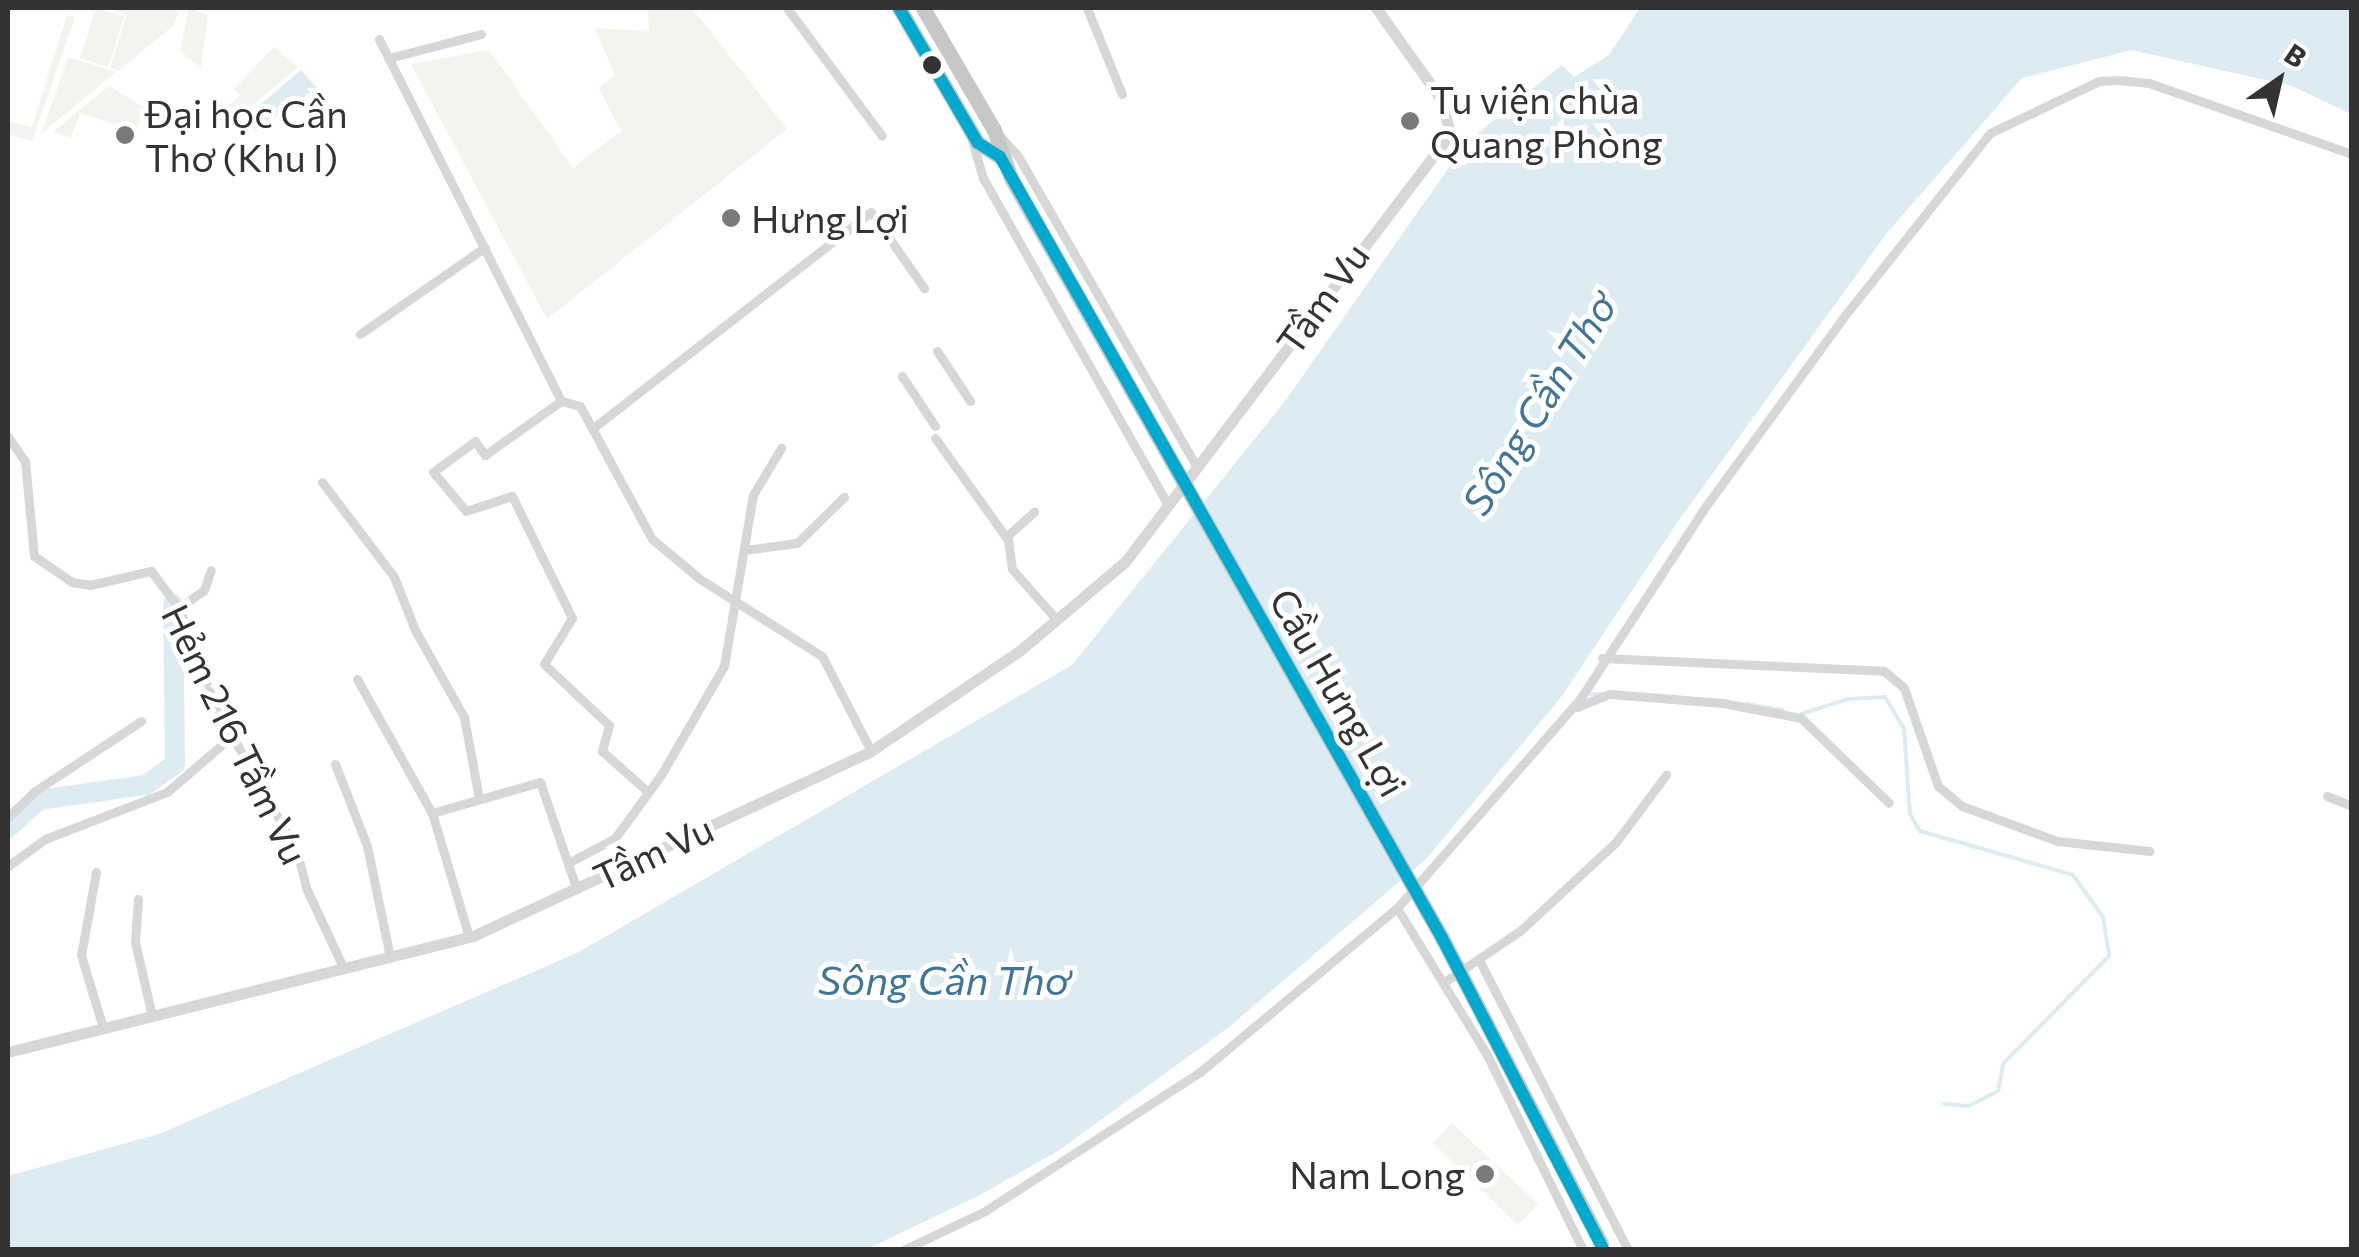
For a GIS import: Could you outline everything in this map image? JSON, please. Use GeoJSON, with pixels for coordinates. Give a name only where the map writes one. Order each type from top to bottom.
{"type":"FeatureCollection","features":[{"type":"Feature","properties":{"kind":"highway"},"geometry":{"type":"LineString","coordinates":[[899,8],[969,128],[1000,157]]}},
{"type":"Feature","properties":{"kind":"highway"},"geometry":{"type":"LineString","coordinates":[[923,8],[994,130],[1000,157]]}},
{"type":"Feature","properties":{"kind":"highway","name":"Cầu Hưng Lợi"},"geometry":{"type":"LineString","coordinates":[[1000,157],[1442,938],[1602,1246]]}},
{"type":"Feature","properties":{"kind":"street"},"geometry":{"type":"LineString","coordinates":[[787,8],[882,136]]}},
{"type":"Feature","properties":{"kind":"street"},"geometry":{"type":"LineString","coordinates":[[1087,8],[1122,94]]}},
{"type":"Feature","properties":{"kind":"street","name":"Tầm Vu"},"geometry":{"type":"LineString","coordinates":[[8,1052],[469,937],[871,751],[1018,652],[1125,562],[1195,464],[1450,134],[1442,100],[1376,8]]}},
{"type":"Feature","properties":{"kind":"street"},"geometry":{"type":"LineString","coordinates":[[389,58],[481,34]]}},
{"type":"Feature","properties":{"kind":"street"},"geometry":{"type":"LineString","coordinates":[[380,39],[561,401],[580,406],[652,539],[735,602],[822,656],[871,751]]}},
{"type":"Feature","properties":{"kind":"street"},"geometry":{"type":"LineString","coordinates":[[904,1250],[984,1211],[1200,1072],[1397,908],[1580,699],[1600,663],[1846,314],[1990,133],[2099,81],[2119,80],[2149,83],[2352,154]]}},
{"type":"Feature","properties":{"kind":"street"},"geometry":{"type":"LineString","coordinates":[[969,128],[983,178],[1168,505]]}},
{"type":"Feature","properties":{"kind":"street"},"geometry":{"type":"LineString","coordinates":[[994,130],[1018,156],[1195,464]]}},
{"type":"Feature","properties":{"kind":"street"},"geometry":{"type":"LineString","coordinates":[[592,429],[871,212],[924,288]]}},
{"type":"Feature","properties":{"kind":"street"},"geometry":{"type":"LineString","coordinates":[[360,334],[485,247]]}},
{"type":"Feature","properties":{"kind":"street"},"geometry":{"type":"LineString","coordinates":[[938,351],[970,401]]}},
{"type":"Feature","properties":{"kind":"street"},"geometry":{"type":"LineString","coordinates":[[902,376],[935,426]]}},
{"type":"Feature","properties":{"kind":"street"},"geometry":{"type":"LineString","coordinates":[[561,401],[485,455],[474,441],[432,472],[466,511],[512,496],[572,618],[544,664],[609,725],[602,751],[648,792]]}},
{"type":"Feature","properties":{"kind":"street","name":"Hẻm 216 Tầm Vu"},"geometry":{"type":"LineString","coordinates":[[8,437],[25,461],[34,556],[72,582],[90,585],[151,571],[180,608],[232,736],[296,850],[306,890],[344,969]]}},
{"type":"Feature","properties":{"kind":"street"},"geometry":{"type":"LineString","coordinates":[[935,438],[1006,537],[1012,569],[1055,618]]}},
{"type":"Feature","properties":{"kind":"street"},"geometry":{"type":"LineString","coordinates":[[568,864],[614,838],[648,792],[724,666],[753,495],[781,448]]}},
{"type":"Feature","properties":{"kind":"street"},"geometry":{"type":"LineString","coordinates":[[322,482],[394,577],[415,630],[464,717],[479,799]]}},
{"type":"Feature","properties":{"kind":"street"},"geometry":{"type":"LineString","coordinates":[[744,550],[797,542],[844,497]]}},
{"type":"Feature","properties":{"kind":"street"},"geometry":{"type":"LineString","coordinates":[[1006,537],[1034,512]]}},
{"type":"Feature","properties":{"kind":"street"},"geometry":{"type":"LineString","coordinates":[[180,608],[204,590],[210,570]]}},
{"type":"Feature","properties":{"kind":"street"},"geometry":{"type":"LineString","coordinates":[[1600,663],[1884,671],[1904,688],[1938,786],[1962,806],[2057,842],[2150,851]]}},
{"type":"Feature","properties":{"kind":"street"},"geometry":{"type":"LineString","coordinates":[[357,679],[432,814],[469,937]]}},
{"type":"Feature","properties":{"kind":"street"},"geometry":{"type":"LineString","coordinates":[[1570,711],[1610,694],[1723,704],[1801,718],[1889,804]]}},
{"type":"Feature","properties":{"kind":"street"},"geometry":{"type":"LineString","coordinates":[[9,812],[141,721]]}},
{"type":"Feature","properties":{"kind":"street"},"geometry":{"type":"LineString","coordinates":[[8,866],[45,839],[167,792],[232,736]]}},
{"type":"Feature","properties":{"kind":"street"},"geometry":{"type":"LineString","coordinates":[[335,764],[367,846],[390,957]]}},
{"type":"Feature","properties":{"kind":"street"},"geometry":{"type":"LineString","coordinates":[[1443,983],[1479,960],[1616,842],[1666,775]]}},
{"type":"Feature","properties":{"kind":"street"},"geometry":{"type":"LineString","coordinates":[[432,814],[544,785],[576,888]]}},
{"type":"Feature","properties":{"kind":"street"},"geometry":{"type":"LineString","coordinates":[[2327,796],[2352,806]]}},
{"type":"Feature","properties":{"kind":"street"},"geometry":{"type":"LineString","coordinates":[[96,872],[81,955],[103,1028]]}},
{"type":"Feature","properties":{"kind":"street"},"geometry":{"type":"LineString","coordinates":[[138,899],[135,942],[152,1016]]}},
{"type":"Feature","properties":{"kind":"street"},"geometry":{"type":"LineString","coordinates":[[1397,908],[1487,1055],[1583,1250]]}},
{"type":"Feature","properties":{"kind":"street"},"geometry":{"type":"LineString","coordinates":[[1479,960],[1628,1250]]}},
{"type":"Feature","properties":{"kind":"shaded area"},"geometry":{"type":"Polygon","coordinates":[[[96,8],[124,16],[108,67],[80,58],[96,8]]]}},
{"type":"Feature","properties":{"kind":"shaded area"},"geometry":{"type":"Polygon","coordinates":[[[106,8],[180,8],[174,25],[118,71],[110,68],[127,15],[106,8]]]}},
{"type":"Feature","properties":{"kind":"shaded area"},"geometry":{"type":"Polygon","coordinates":[[[189,8],[208,15],[201,67],[180,51],[189,8]]]}},
{"type":"Feature","properties":{"kind":"shaded area"},"geometry":{"type":"Polygon","coordinates":[[[648,8],[692,8],[787,129],[547,319],[411,64],[489,50],[573,168],[621,131],[599,88],[615,75],[595,28],[649,31],[648,8]]]}},
{"type":"Feature","properties":{"kind":"shaded area"},"geometry":{"type":"Polygon","coordinates":[[[67,15],[75,17],[32,141],[8,134],[8,121],[32,127],[67,15]]]}},
{"type":"Feature","properties":{"kind":"shaded area"},"geometry":{"type":"Polygon","coordinates":[[[274,47],[298,67],[241,115],[229,105],[240,95],[234,89],[274,47]]]}},
{"type":"Feature","properties":{"kind":"shaded area"},"geometry":{"type":"Polygon","coordinates":[[[68,57],[116,72],[42,133],[68,57]]]}},
{"type":"Feature","properties":{"kind":"shaded area"},"geometry":{"type":"Polygon","coordinates":[[[109,86],[147,109],[136,131],[80,113],[71,138],[53,132],[109,86]]]}},
{"type":"Feature","properties":{"kind":"shaded area","name":"Nam Long"},"geometry":{"type":"Polygon","coordinates":[[[1452,1123],[1538,1204],[1518,1225],[1433,1143],[1452,1123]]]}},
{"type":"Feature","properties":{"kind":"water","name":"Sông Cần Thơ"},"geometry":{"type":"Polygon","coordinates":[[[1640,8],[2351,8],[2351,114],[2292,86],[2132,50],[2022,78],[1886,234],[1679,520],[1562,696],[1426,859],[1229,1027],[1058,1151],[980,1195],[867,1249],[8,1250],[8,1176],[159,1134],[579,952],[1072,665],[1283,404],[1467,142],[1562,65],[1574,77],[1609,55],[1640,8]]]}},
{"type":"Feature","properties":{"kind":"water"},"geometry":{"type":"Polygon","coordinates":[[[301,70],[317,88],[256,132],[248,115],[301,70]]]}},
{"type":"Feature","properties":{"kind":"waterway"},"geometry":{"type":"LineString","coordinates":[[8,828],[39,800],[146,785],[175,764],[173,604]]}},
{"type":"Feature","properties":{"kind":"waterway"},"geometry":{"type":"LineString","coordinates":[[1584,694],[1604,694]]}},
{"type":"Feature","properties":{"kind":"waterway"},"geometry":{"type":"LineString","coordinates":[[1801,714],[1848,699],[1885,697],[1904,729],[1910,814],[1920,831],[2073,875],[2103,917],[2109,956],[2003,1064],[1998,1091],[1969,1106],[1944,1104]]}},
{"type":"Feature","properties":{"kind":"waterway"},"geometry":{"type":"LineString","coordinates":[[1747,704],[1782,710]]}},
{"type":"Feature","properties":{"kind":"transit line"},"geometry":{"type":"LineString","coordinates":[[899,8],[978,143],[1000,157],[1442,938],[1604,1250]]}},
{"type":"Feature","properties":{"kind":"place","name":"Tu viện chùa Quang Phòng"},"geometry":{"type":"Point","coordinates":[1410,121]}},
{"type":"Feature","properties":{"kind":"place","name":"Đại học Cần Thơ (Khu I)"},"geometry":{"type":"Point","coordinates":[125,135]}},
{"type":"Feature","properties":{"kind":"place","name":"Hưng Lợi"},"geometry":{"type":"Point","coordinates":[731,218]}},
{"type":"Feature","properties":{"kind":"place","name":"Nam Long"},"geometry":{"type":"Point","coordinates":[1485,1174]}}]}
